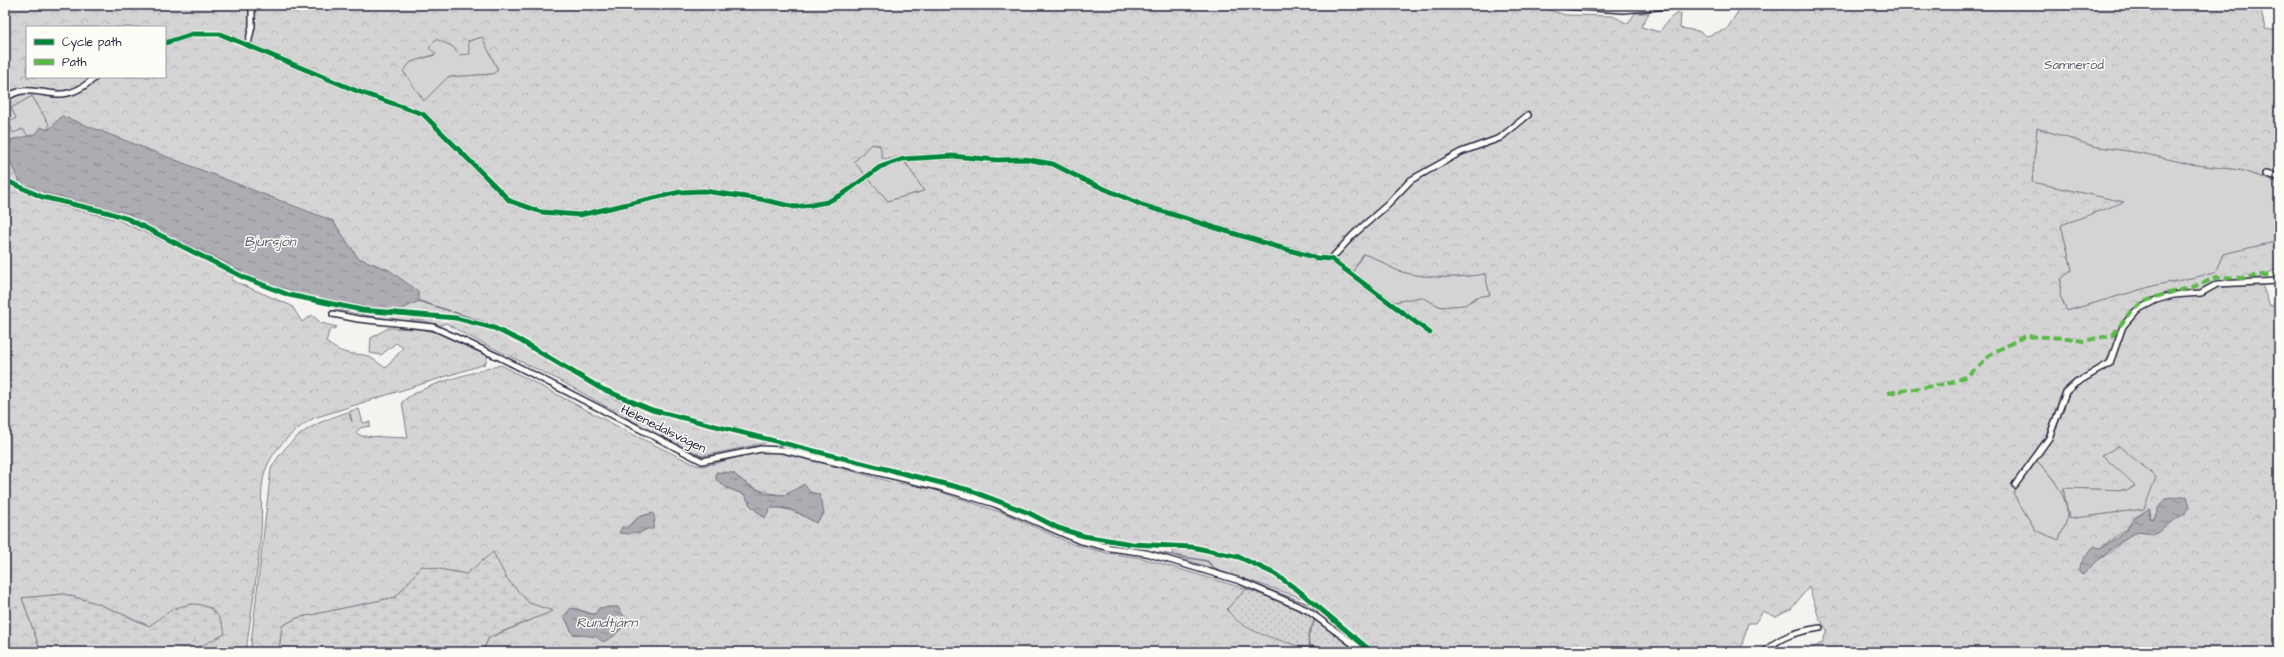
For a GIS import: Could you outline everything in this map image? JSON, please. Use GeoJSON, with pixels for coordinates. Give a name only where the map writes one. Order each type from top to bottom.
{"type":"FeatureCollection","features":[{"type":"Feature","properties":{"kind":"main road"},"geometry":{"type":"LineString","coordinates":[[1566,5],[1623,9],[1670,5]]}},
{"type":"Feature","properties":{"kind":"street"},"geometry":{"type":"LineString","coordinates":[[248,44],[252,26],[252,5]]}},
{"type":"Feature","properties":{"kind":"street"},"geometry":{"type":"LineString","coordinates":[[166,43],[193,34],[210,32],[220,34],[248,44],[358,91],[423,114],[510,201],[541,212],[580,215],[680,192],[704,191],[760,199],[796,207],[827,202],[843,194],[880,167],[903,159],[952,156],[997,160],[1025,159],[1053,164],[1084,180],[1142,204],[1279,247],[1317,258],[1331,259],[1430,332]]}},
{"type":"Feature","properties":{"kind":"street"},"geometry":{"type":"LineString","coordinates":[[5,99],[24,90],[62,94],[72,92],[83,88],[95,78]]}},
{"type":"Feature","properties":{"kind":"street"},"geometry":{"type":"LineString","coordinates":[[1331,259],[1353,235],[1386,206],[1411,180],[1461,152],[1500,138],[1528,115]]}},
{"type":"Feature","properties":{"kind":"street"},"geometry":{"type":"LineString","coordinates":[[2266,174],[2279,177]]}},
{"type":"Feature","properties":{"kind":"street"},"geometry":{"type":"LineString","coordinates":[[2015,485],[2049,438],[2066,392],[2076,383],[2110,363],[2123,326],[2137,310],[2156,300],[2172,295],[2201,293],[2217,284],[2279,281]]}},
{"type":"Feature","properties":{"kind":"street","name":"Helenedalsvägen"},"geometry":{"type":"LineString","coordinates":[[333,314],[358,320],[433,327],[542,379],[702,461],[773,448],[848,466],[904,477],[994,504],[1078,540],[1110,548],[1146,553],[1240,581],[1295,604],[1316,616],[1364,652]]}},
{"type":"Feature","properties":{"kind":"street"},"geometry":{"type":"LineString","coordinates":[[1765,652],[1774,644],[1786,637],[1804,630],[1820,628]]}},
{"type":"Feature","properties":{"kind":"green space","name":"Samneröd"},"geometry":{"type":"Polygon","coordinates":[[[5,5],[1533,5],[1566,15],[1613,16],[1628,24],[1635,13],[1649,13],[1641,27],[1660,32],[1674,15],[1681,13],[1680,28],[1698,31],[1707,36],[1727,29],[1742,5],[2260,5],[2265,29],[2279,31],[2279,183],[2240,170],[2189,164],[2142,153],[2093,146],[2037,128],[2032,182],[2124,202],[2061,225],[2072,270],[2061,279],[2060,296],[2067,311],[2157,285],[2215,273],[2223,254],[2279,241],[2279,268],[2259,277],[2270,306],[2279,303],[2279,652],[1806,652],[1822,643],[1827,630],[1819,618],[1809,587],[1791,609],[1776,617],[1763,611],[1755,623],[1748,623],[1740,652],[1370,652],[1374,649],[1309,596],[1305,599],[1175,556],[1168,544],[1107,540],[1084,536],[1058,527],[994,497],[967,488],[771,437],[766,443],[702,456],[656,434],[557,379],[466,335],[446,323],[440,325],[424,321],[394,321],[334,309],[346,303],[396,312],[389,270],[358,258],[333,221],[48,130],[49,124],[32,96],[11,108],[16,118],[9,123],[13,133],[23,129],[28,136],[11,140],[19,182],[37,191],[130,214],[146,226],[221,260],[250,277],[286,289],[289,294],[245,277],[129,218],[42,196],[5,178],[5,5]],[[482,37],[468,41],[470,54],[459,55],[452,46],[436,39],[429,48],[436,54],[411,62],[403,71],[424,101],[448,77],[493,74],[498,70],[482,37]],[[871,144],[854,162],[888,201],[924,191],[904,160],[882,158],[880,145],[871,144]],[[1363,254],[1352,273],[1395,302],[1421,297],[1441,307],[1465,305],[1477,297],[1490,295],[1485,274],[1444,277],[1423,276],[1402,272],[1363,254]],[[2119,446],[2102,455],[2135,485],[2128,490],[2063,488],[2069,519],[2144,509],[2156,477],[2119,446]],[[2036,460],[2013,493],[2036,531],[2059,540],[2067,519],[2065,501],[2057,485],[2047,471],[2036,460]],[[2182,498],[2165,499],[2153,520],[2150,518],[2151,513],[2141,513],[2131,521],[2128,528],[2100,548],[2092,564],[2112,551],[2128,536],[2137,532],[2154,534],[2168,523],[2186,513],[2182,498]]]}},
{"type":"Feature","properties":{"kind":"green space"},"geometry":{"type":"Polygon","coordinates":[[[482,37],[498,70],[493,74],[448,77],[424,101],[403,71],[411,62],[435,55],[428,48],[436,39],[452,46],[482,37]]]}},
{"type":"Feature","properties":{"kind":"green space"},"geometry":{"type":"Polygon","coordinates":[[[32,96],[49,124],[48,130],[41,128],[36,134],[28,136],[22,129],[13,134],[8,122],[16,118],[11,108],[32,96]]]}},
{"type":"Feature","properties":{"kind":"green space"},"geometry":{"type":"Polygon","coordinates":[[[2037,128],[2093,146],[2142,153],[2190,164],[2240,170],[2279,183],[2279,241],[2223,254],[2215,273],[2157,285],[2067,311],[2060,296],[2061,279],[2072,270],[2061,225],[2123,202],[2032,182],[2037,128]]]}},
{"type":"Feature","properties":{"kind":"green space"},"geometry":{"type":"Polygon","coordinates":[[[871,144],[881,146],[889,150],[903,161],[924,191],[888,201],[854,162],[871,144]]]}},
{"type":"Feature","properties":{"kind":"green space"},"geometry":{"type":"Polygon","coordinates":[[[5,184],[42,201],[118,220],[234,274],[231,280],[292,306],[302,322],[312,315],[321,323],[337,327],[329,331],[326,342],[336,349],[367,356],[386,368],[403,348],[396,343],[381,355],[370,353],[371,338],[388,328],[421,329],[439,333],[488,356],[485,364],[314,418],[294,432],[276,450],[268,464],[263,480],[260,546],[246,652],[189,652],[212,608],[191,604],[172,610],[149,626],[99,604],[64,594],[22,598],[41,652],[5,652],[5,184]]]}},
{"type":"Feature","properties":{"kind":"green space"},"geometry":{"type":"Polygon","coordinates":[[[1363,254],[1402,272],[1423,276],[1444,277],[1485,274],[1490,295],[1477,297],[1465,305],[1441,307],[1421,297],[1395,302],[1352,273],[1363,254]]]}},
{"type":"Feature","properties":{"kind":"green space"},"geometry":{"type":"Polygon","coordinates":[[[501,365],[630,433],[696,465],[703,466],[721,462],[754,452],[768,451],[791,454],[891,482],[929,488],[1006,514],[1072,544],[1107,553],[1142,558],[1246,589],[1227,609],[1301,647],[1309,647],[1328,652],[482,652],[489,638],[552,611],[529,603],[507,579],[493,553],[466,574],[422,566],[396,597],[297,618],[282,626],[279,652],[250,652],[271,469],[286,448],[303,432],[335,416],[348,412],[352,422],[350,411],[359,409],[363,423],[370,422],[370,426],[360,428],[356,433],[362,436],[408,438],[402,402],[435,384],[501,365]],[[733,473],[727,488],[745,495],[750,505],[764,518],[770,508],[789,510],[816,523],[824,514],[819,494],[773,494],[753,487],[733,473]],[[652,513],[639,517],[626,528],[639,533],[647,529],[652,513]],[[611,607],[599,608],[595,614],[592,614],[575,608],[567,622],[573,634],[613,637],[622,628],[611,607]]]}},
{"type":"Feature","properties":{"kind":"green space"},"geometry":{"type":"Polygon","coordinates":[[[2119,446],[2157,477],[2144,509],[2069,519],[2063,488],[2128,490],[2135,486],[2102,455],[2119,446]]]}},
{"type":"Feature","properties":{"kind":"green space"},"geometry":{"type":"Polygon","coordinates":[[[2036,460],[2057,485],[2065,500],[2067,519],[2059,540],[2036,531],[2013,493],[2036,460]]]}},
{"type":"Feature","properties":{"kind":"green space"},"geometry":{"type":"Polygon","coordinates":[[[493,552],[507,579],[529,603],[553,611],[489,637],[482,652],[279,652],[282,626],[297,618],[396,597],[422,566],[466,574],[493,552]]]}},
{"type":"Feature","properties":{"kind":"green space"},"geometry":{"type":"Polygon","coordinates":[[[1246,589],[1298,608],[1313,616],[1357,652],[1328,652],[1309,647],[1301,647],[1260,634],[1241,624],[1227,609],[1246,589]]]}},
{"type":"Feature","properties":{"kind":"green space"},"geometry":{"type":"Polygon","coordinates":[[[64,594],[99,604],[149,626],[172,610],[191,604],[199,604],[213,611],[222,624],[225,634],[189,652],[41,652],[22,598],[64,594]]]}},
{"type":"Feature","properties":{"kind":"water","name":"Bjursjön"},"geometry":{"type":"Polygon","coordinates":[[[62,116],[333,221],[358,258],[389,270],[418,291],[419,301],[396,312],[304,295],[250,277],[221,260],[146,226],[130,214],[37,191],[19,182],[8,157],[11,140],[36,134],[41,127],[48,130],[62,116]]]}},
{"type":"Feature","properties":{"kind":"water"},"geometry":{"type":"Polygon","coordinates":[[[716,472],[733,473],[745,483],[766,494],[785,495],[804,484],[810,492],[819,494],[824,514],[816,523],[789,509],[770,508],[765,518],[750,505],[745,495],[727,488],[716,479],[716,472]]]}},
{"type":"Feature","properties":{"kind":"water"},"geometry":{"type":"Polygon","coordinates":[[[2187,496],[2190,506],[2183,514],[2154,534],[2139,532],[2130,535],[2082,575],[2078,569],[2084,558],[2094,546],[2100,548],[2115,540],[2141,513],[2150,509],[2150,518],[2153,520],[2158,514],[2158,508],[2165,499],[2187,496]]]}},
{"type":"Feature","properties":{"kind":"water"},"geometry":{"type":"Polygon","coordinates":[[[653,513],[655,520],[653,529],[647,529],[639,533],[619,533],[622,527],[626,528],[639,517],[653,513]]]}},
{"type":"Feature","properties":{"kind":"water","name":"Rundtjärn"},"geometry":{"type":"Polygon","coordinates":[[[618,607],[625,618],[620,630],[611,638],[603,642],[597,637],[573,634],[564,616],[571,608],[595,614],[599,608],[618,607]]]}},
{"type":"Feature","properties":{"kind":"waterway"},"geometry":{"type":"LineString","coordinates":[[419,301],[450,311]]}},
{"type":"Feature","properties":{"kind":"waterway"},"geometry":{"type":"LineString","coordinates":[[453,312],[488,323]]}},
{"type":"Feature","properties":{"kind":"waterway"},"geometry":{"type":"LineString","coordinates":[[494,331],[525,346],[613,398],[652,412],[964,491],[996,501],[1044,523]]}},
{"type":"Feature","properties":{"kind":"waterway"},"geometry":{"type":"LineString","coordinates":[[1070,534],[1091,541]]}},
{"type":"Feature","properties":{"kind":"waterway"},"geometry":{"type":"LineString","coordinates":[[1095,542],[1207,561],[1216,570],[1230,576]]}},
{"type":"Feature","properties":{"kind":"waterway"},"geometry":{"type":"LineString","coordinates":[[1249,582],[1311,605],[1318,612],[1308,636],[1309,645],[1331,652]]}},
{"type":"Feature","properties":{"kind":"marked path"},"geometry":{"type":"LineString","coordinates":[[1888,393],[1951,383],[1965,377],[1991,354],[2025,336],[2068,338],[2083,341],[2113,335],[2131,311],[2146,301],[2199,285],[2217,277],[2242,278],[2261,275],[2279,275]]}},
{"type":"Feature","properties":{"kind":"cycle path"},"geometry":{"type":"LineString","coordinates":[[166,43],[193,34],[220,34],[357,91],[423,114],[510,201],[541,212],[580,215],[680,192],[704,191],[760,199],[795,207],[827,202],[843,194],[880,167],[903,159],[952,156],[997,160],[1025,159],[1053,164],[1084,180],[1142,205],[1271,245],[1317,258],[1331,259],[1430,333]]}},
{"type":"Feature","properties":{"kind":"cycle path"},"geometry":{"type":"LineString","coordinates":[[5,180],[42,197],[110,213],[128,219],[245,278],[289,295],[362,310],[456,318],[494,328],[521,341],[600,388],[652,410],[969,490],[1029,513],[1058,528],[1084,536],[1132,544],[1192,547],[1239,557],[1275,574],[1299,591],[1372,652]]}}]}
